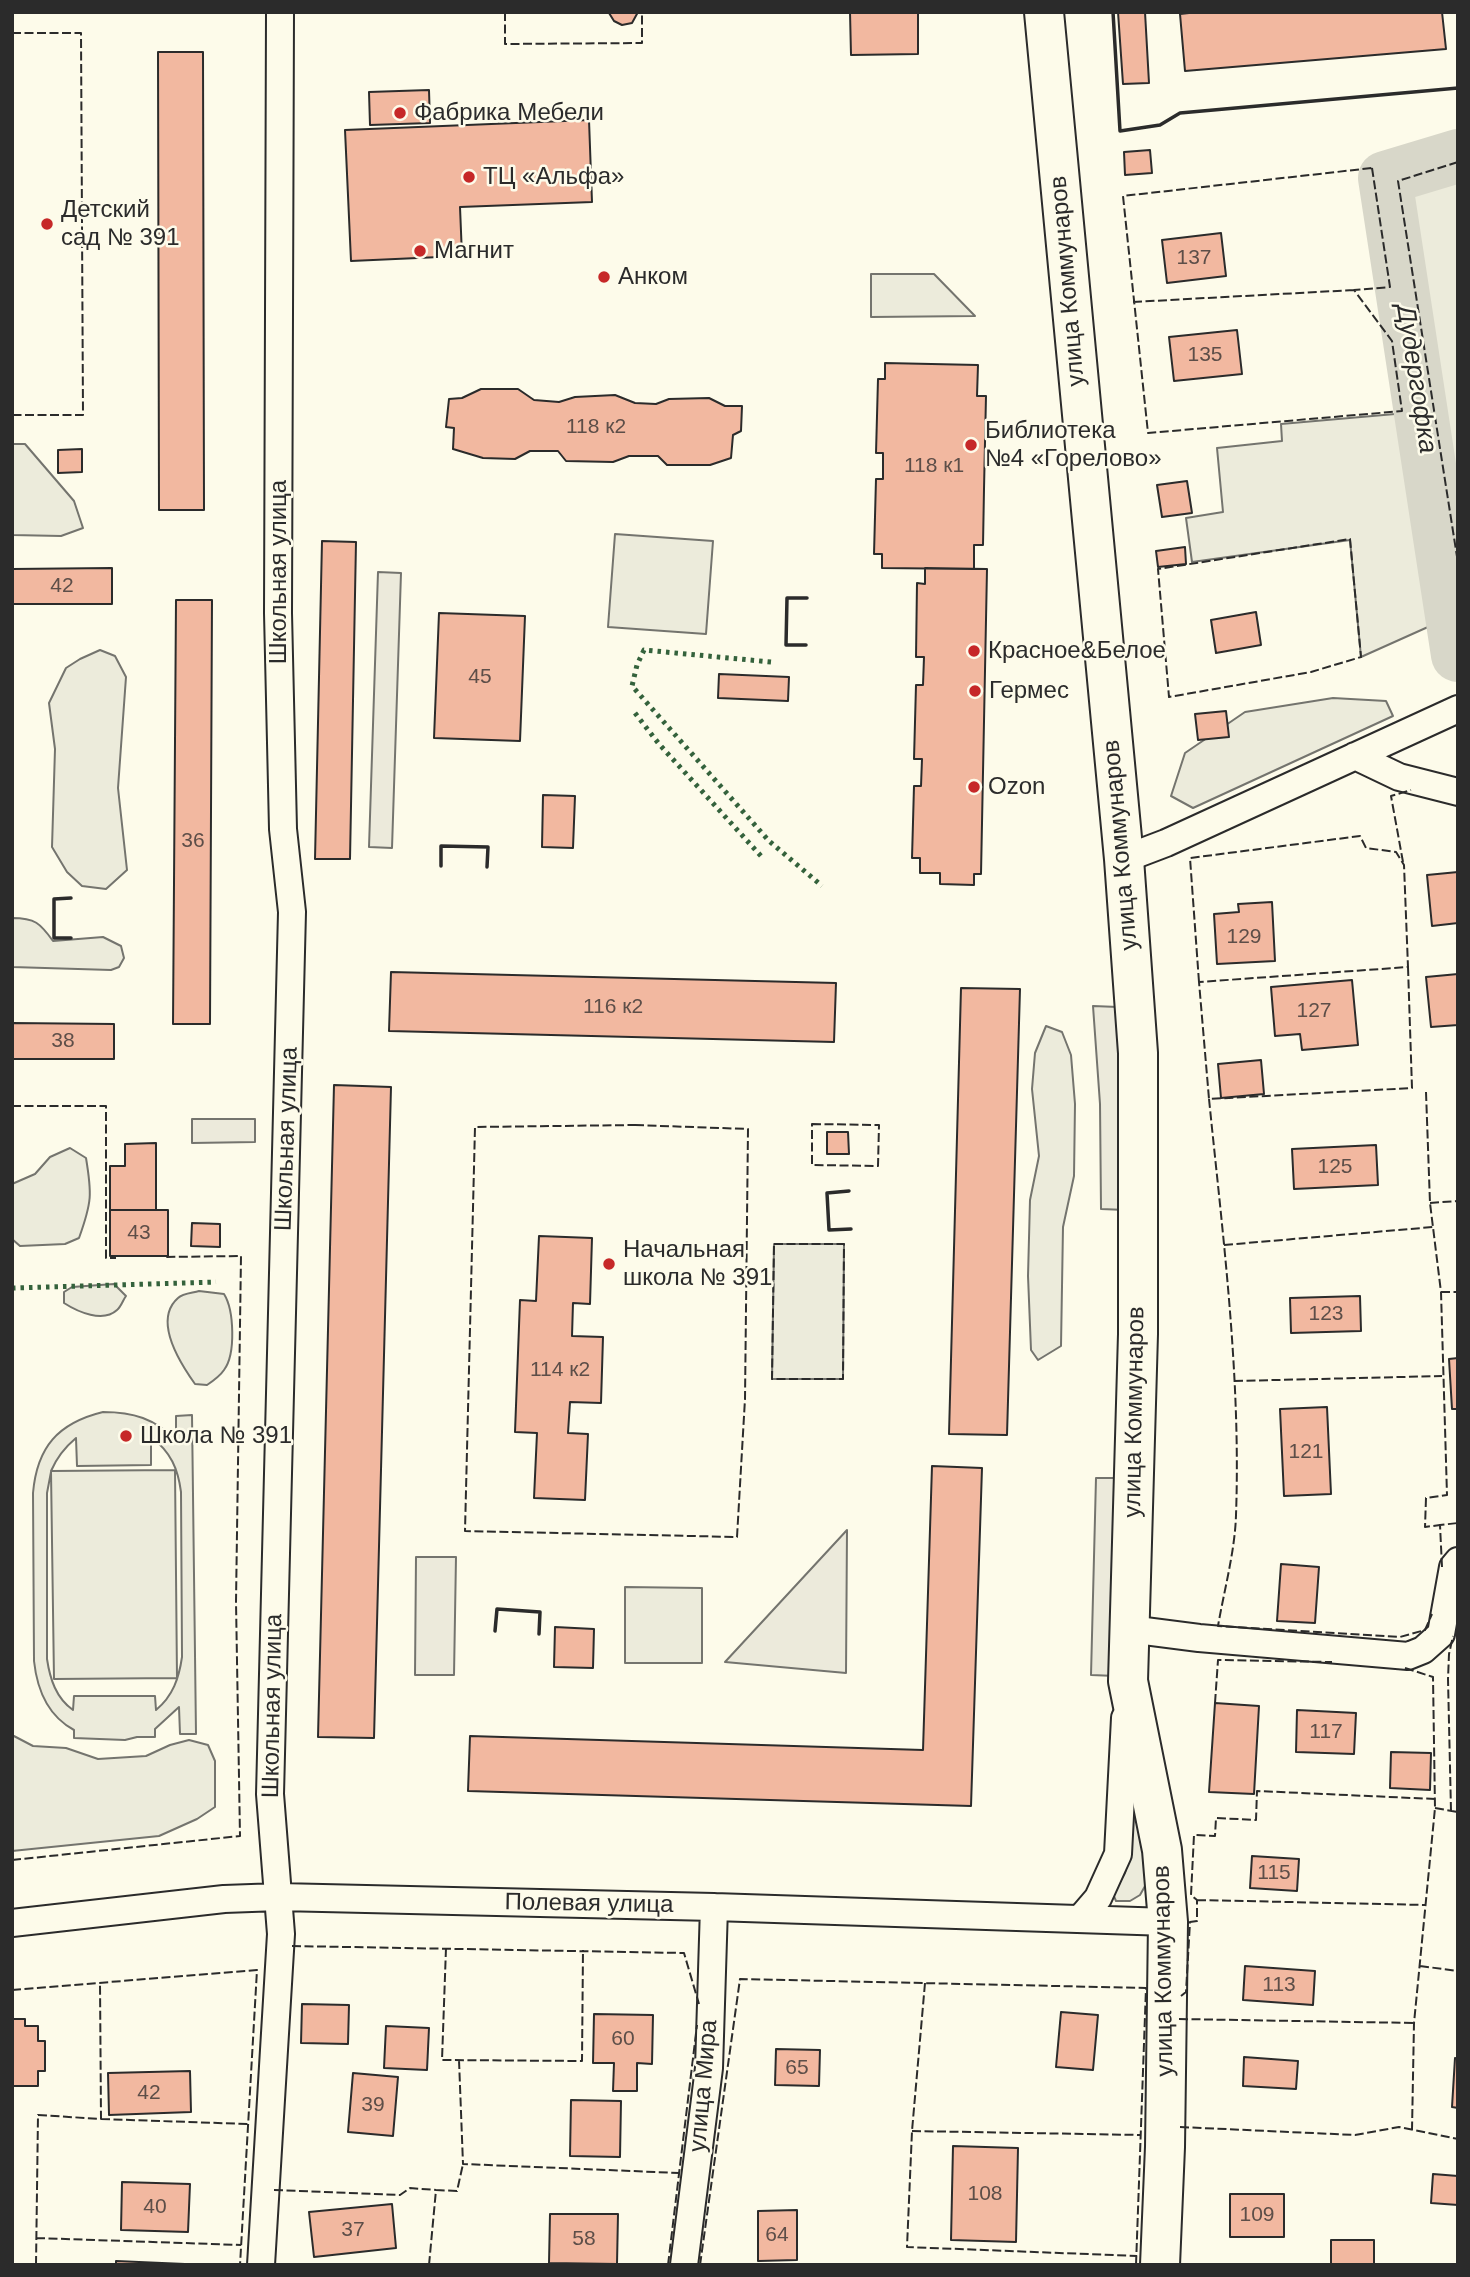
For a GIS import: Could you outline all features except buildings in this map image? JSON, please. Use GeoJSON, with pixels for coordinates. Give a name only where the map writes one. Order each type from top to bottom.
{"type":"FeatureCollection","features":[{"type":"Feature","properties":{"kind":"street","name":"Школьная улица"},"geometry":{"type":"LineString","coordinates":[[261,2265],[280,1952],[279,1898],[270,1780],[292,912],[283,829],[278,613],[280,12]]}},
{"type":"Feature","properties":{"kind":"street","name":"улица Коммунаров"},"geometry":{"type":"LineString","coordinates":[[1044,12],[1124,859],[1138,1053],[1138,1334],[1128,1681],[1118,1854],[1098,1898],[1080,1919]]}},
{"type":"Feature","properties":{"kind":"street"},"geometry":{"type":"LineString","coordinates":[[1124,859],[1166,843],[1458,709]]}},
{"type":"Feature","properties":{"kind":"street"},"geometry":{"type":"LineString","coordinates":[[1355,756],[1399,777],[1458,792]]}},
{"type":"Feature","properties":{"kind":"street"},"geometry":{"type":"LineString","coordinates":[[1129,1629],[1199,1638],[1408,1656],[1423,1650],[1441,1634],[1453,1567],[1458,1561]]}},
{"type":"Feature","properties":{"kind":"street","name":"улица Коммунаров"},"geometry":{"type":"LineString","coordinates":[[1128,1681],[1163,1850],[1168,1922],[1165,2147],[1160,2265]]}},
{"type":"Feature","properties":{"kind":"street","name":"Полевая улица"},"geometry":{"type":"LineString","coordinates":[[12,1923],[224,1899],[279,1898],[714,1906],[1168,1922]]}},
{"type":"Feature","properties":{"kind":"street","name":"улица Мира"},"geometry":{"type":"LineString","coordinates":[[684,2265],[709,2068],[714,1906]]}},
{"type":"Feature","properties":{"kind":"shaded area"},"geometry":{"type":"Polygon","coordinates":[[[1458,162],[1458,563],[1398,181],[1458,162]]]}},
{"type":"Feature","properties":{"kind":"shaded area"},"geometry":{"type":"Polygon","coordinates":[[[871,274],[934,274],[975,316],[871,317],[871,274]]]}},
{"type":"Feature","properties":{"kind":"shaded area"},"geometry":{"type":"Polygon","coordinates":[[[1418,412],[1448,618],[1361,657],[1350,540],[1192,562],[1186,518],[1223,512],[1217,448],[1282,441],[1281,424],[1418,412]]]}},
{"type":"Feature","properties":{"kind":"shaded area"},"geometry":{"type":"Polygon","coordinates":[[[12,444],[25,444],[74,501],[83,528],[61,536],[12,535],[12,444]]]}},
{"type":"Feature","properties":{"kind":"shaded area"},"geometry":{"type":"Polygon","coordinates":[[[615,534],[713,541],[706,634],[608,627],[615,534]]]}},
{"type":"Feature","properties":{"kind":"shaded area"},"geometry":{"type":"Polygon","coordinates":[[[378,572],[401,573],[392,848],[369,847],[378,572]]]}},
{"type":"Feature","properties":{"kind":"shaded area"},"geometry":{"type":"Polygon","coordinates":[[[100,650],[115,656],[126,677],[118,788],[127,870],[106,889],[82,886],[67,872],[52,847],[55,749],[49,703],[66,668],[100,650]]]}},
{"type":"Feature","properties":{"kind":"shaded area"},"geometry":{"type":"Polygon","coordinates":[[[1333,698],[1386,701],[1393,716],[1193,808],[1171,796],[1185,753],[1245,712],[1333,698]]]}},
{"type":"Feature","properties":{"kind":"shaded area"},"geometry":{"type":"Polygon","coordinates":[[[12,918],[36,923],[53,941],[103,937],[121,946],[124,958],[119,967],[111,970],[12,967],[12,918]]]}},
{"type":"Feature","properties":{"kind":"shaded area"},"geometry":{"type":"Polygon","coordinates":[[[1093,1006],[1118,1007],[1126,1210],[1101,1209],[1100,1104],[1093,1006]]]}},
{"type":"Feature","properties":{"kind":"shaded area"},"geometry":{"type":"Polygon","coordinates":[[[1046,1026],[1062,1032],[1071,1055],[1075,1104],[1074,1176],[1063,1227],[1061,1346],[1038,1360],[1031,1350],[1028,1276],[1030,1200],[1039,1156],[1032,1089],[1035,1053],[1046,1026]]]}},
{"type":"Feature","properties":{"kind":"shaded area"},"geometry":{"type":"Polygon","coordinates":[[[192,1119],[255,1119],[255,1142],[192,1143],[192,1119]]]}},
{"type":"Feature","properties":{"kind":"shaded area"},"geometry":{"type":"Polygon","coordinates":[[[70,1148],[86,1158],[89,1181],[89,1206],[79,1238],[65,1244],[20,1246],[12,1239],[12,1184],[35,1174],[50,1157],[70,1148]]]}},
{"type":"Feature","properties":{"kind":"shaded area"},"geometry":{"type":"Polygon","coordinates":[[[774,1244],[844,1244],[843,1379],[772,1379],[774,1244]]]}},
{"type":"Feature","properties":{"kind":"shaded area"},"geometry":{"type":"Polygon","coordinates":[[[114,1284],[126,1296],[118,1309],[111,1314],[90,1315],[64,1303],[64,1292],[72,1287],[114,1284]]]}},
{"type":"Feature","properties":{"kind":"shaded area"},"geometry":{"type":"Polygon","coordinates":[[[199,1291],[224,1294],[232,1321],[228,1363],[207,1385],[195,1384],[176,1353],[168,1329],[171,1307],[178,1298],[199,1291]]]}},
{"type":"Feature","properties":{"kind":"shaded area"},"geometry":{"type":"Polygon","coordinates":[[[103,1412],[133,1415],[161,1427],[176,1442],[176,1416],[192,1415],[196,1734],[180,1734],[179,1707],[155,1729],[155,1737],[125,1740],[74,1738],[74,1730],[57,1717],[41,1691],[34,1661],[35,1477],[39,1462],[53,1439],[62,1430],[103,1412]],[[151,1437],[151,1465],[77,1466],[76,1438],[61,1453],[51,1471],[175,1470],[177,1678],[54,1679],[51,1472],[47,1493],[47,1659],[55,1688],[62,1700],[73,1710],[74,1696],[155,1696],[156,1710],[167,1699],[177,1679],[182,1657],[181,1492],[178,1476],[172,1461],[151,1437]]]}},
{"type":"Feature","properties":{"kind":"shaded area"},"geometry":{"type":"Polygon","coordinates":[[[1096,1478],[1121,1478],[1116,1676],[1091,1675],[1096,1478]]]}},
{"type":"Feature","properties":{"kind":"shaded area"},"geometry":{"type":"Polygon","coordinates":[[[847,1530],[846,1673],[725,1662],[847,1530]]]}},
{"type":"Feature","properties":{"kind":"shaded area"},"geometry":{"type":"Polygon","coordinates":[[[416,1557],[456,1557],[454,1675],[415,1675],[416,1557]]]}},
{"type":"Feature","properties":{"kind":"shaded area"},"geometry":{"type":"Polygon","coordinates":[[[625,1587],[702,1588],[702,1663],[625,1663],[625,1587]]]}},
{"type":"Feature","properties":{"kind":"shaded area"},"geometry":{"type":"Polygon","coordinates":[[[12,1735],[33,1746],[66,1748],[98,1759],[146,1756],[189,1740],[208,1745],[215,1761],[215,1807],[197,1819],[159,1836],[12,1851],[12,1735]]]}},
{"type":"Feature","properties":{"kind":"shaded area"},"geometry":{"type":"Polygon","coordinates":[[[1132,1792],[1149,1879],[1140,1895],[1130,1901],[1116,1901],[1113,1894],[1125,1873],[1128,1861],[1132,1792]]]}},
{"type":"Feature","properties":{"kind":"waterway","name":"Дудергофка"},"geometry":{"type":"LineString","coordinates":[[1458,156],[1385,178],[1458,655]]}},
{"type":"Feature","properties":{"kind":"hedge"},"geometry":{"type":"LineString","coordinates":[[771,662],[644,650],[632,686],[769,841],[822,886]]}},
{"type":"Feature","properties":{"kind":"hedge"},"geometry":{"type":"LineString","coordinates":[[635,713],[659,744],[761,856]]}},
{"type":"Feature","properties":{"kind":"hedge"},"geometry":{"type":"LineString","coordinates":[[12,1288],[216,1282]]}},
{"type":"Feature","properties":{"kind":"fence"},"geometry":{"type":"LineString","coordinates":[[505,12],[505,44],[642,43],[642,12]]}},
{"type":"Feature","properties":{"kind":"fence"},"geometry":{"type":"LineString","coordinates":[[12,33],[81,33],[83,415],[12,415]]}},
{"type":"Feature","properties":{"kind":"fence"},"geometry":{"type":"LineString","coordinates":[[1458,162],[1398,181],[1458,563]]}},
{"type":"Feature","properties":{"kind":"fence"},"geometry":{"type":"LineString","coordinates":[[1372,168],[1390,287],[1354,290],[1392,341],[1402,411],[1148,433],[1123,196],[1372,168]]}},
{"type":"Feature","properties":{"kind":"fence"},"geometry":{"type":"LineString","coordinates":[[1133,302],[1354,290]]}},
{"type":"Feature","properties":{"kind":"fence"},"geometry":{"type":"LineString","coordinates":[[1350,539],[1361,657],[1311,672],[1169,697],[1158,569],[1350,539]]}},
{"type":"Feature","properties":{"kind":"fence"},"geometry":{"type":"LineString","coordinates":[[1403,862],[1391,796],[1411,790]]}},
{"type":"Feature","properties":{"kind":"fence"},"geometry":{"type":"LineString","coordinates":[[1199,982],[1190,858],[1360,836],[1366,848],[1396,852],[1404,865],[1408,967]]}},
{"type":"Feature","properties":{"kind":"fence"},"geometry":{"type":"LineString","coordinates":[[1408,967],[1412,1088],[1209,1099],[1199,982],[1408,967]]}},
{"type":"Feature","properties":{"kind":"fence"},"geometry":{"type":"LineString","coordinates":[[1426,1092],[1430,1203],[1441,1292],[1447,1495],[1426,1498],[1425,1527],[1440,1525]]}},
{"type":"Feature","properties":{"kind":"fence"},"geometry":{"type":"LineString","coordinates":[[1209,1099],[1230,1307],[1237,1463],[1234,1543],[1218,1626],[1400,1637],[1425,1630],[1432,1614]]}},
{"type":"Feature","properties":{"kind":"fence"},"geometry":{"type":"LineString","coordinates":[[12,1106],[106,1106],[106,1258],[116,1258]]}},
{"type":"Feature","properties":{"kind":"fence"},"geometry":{"type":"LineString","coordinates":[[812,1124],[879,1125],[878,1166],[812,1165],[812,1124]]}},
{"type":"Feature","properties":{"kind":"fence"},"geometry":{"type":"LineString","coordinates":[[635,1125],[748,1129],[745,1399],[737,1537],[465,1531],[475,1127],[635,1125]]}},
{"type":"Feature","properties":{"kind":"fence"},"geometry":{"type":"LineString","coordinates":[[1430,1203],[1458,1201]]}},
{"type":"Feature","properties":{"kind":"fence"},"geometry":{"type":"LineString","coordinates":[[1224,1245],[1433,1227]]}},
{"type":"Feature","properties":{"kind":"fence"},"geometry":{"type":"LineString","coordinates":[[774,1244],[844,1244],[843,1379],[772,1379],[774,1244]]}},
{"type":"Feature","properties":{"kind":"fence"},"geometry":{"type":"LineString","coordinates":[[12,1860],[240,1836],[236,1602],[241,1256],[165,1257]]}},
{"type":"Feature","properties":{"kind":"fence"},"geometry":{"type":"LineString","coordinates":[[1441,1292],[1458,1292]]}},
{"type":"Feature","properties":{"kind":"fence"},"geometry":{"type":"LineString","coordinates":[[1234,1381],[1442,1376]]}},
{"type":"Feature","properties":{"kind":"fence"},"geometry":{"type":"LineString","coordinates":[[1442,1567],[1440,1525],[1458,1523]]}},
{"type":"Feature","properties":{"kind":"fence"},"geometry":{"type":"LineString","coordinates":[[1451,1811],[1448,1679],[1453,1636]]}},
{"type":"Feature","properties":{"kind":"fence"},"geometry":{"type":"LineString","coordinates":[[1215,1703],[1218,1660],[1332,1662]]}},
{"type":"Feature","properties":{"kind":"fence"},"geometry":{"type":"LineString","coordinates":[[1405,1668],[1433,1677],[1435,1808],[1414,2023],[1412,2130]]}},
{"type":"Feature","properties":{"kind":"fence"},"geometry":{"type":"LineString","coordinates":[[1181,1996],[1186,1992],[1190,1922],[1197,1921],[1197,1900],[1191,1895],[1194,1835],[1215,1836],[1216,1818],[1256,1820],[1257,1791],[1435,1799]]}},
{"type":"Feature","properties":{"kind":"fence"},"geometry":{"type":"LineString","coordinates":[[1435,1808],[1458,1812]]}},
{"type":"Feature","properties":{"kind":"fence"},"geometry":{"type":"LineString","coordinates":[[1197,1900],[1426,1905]]}},
{"type":"Feature","properties":{"kind":"fence"},"geometry":{"type":"LineString","coordinates":[[292,1946],[684,1953],[699,2004]]}},
{"type":"Feature","properties":{"kind":"fence"},"geometry":{"type":"LineString","coordinates":[[446,1948],[442,2060],[582,2061],[583,1950]]}},
{"type":"Feature","properties":{"kind":"fence"},"geometry":{"type":"LineString","coordinates":[[1420,1966],[1458,1971]]}},
{"type":"Feature","properties":{"kind":"fence"},"geometry":{"type":"LineString","coordinates":[[12,1990],[257,1970],[240,2265]]}},
{"type":"Feature","properties":{"kind":"fence"},"geometry":{"type":"LineString","coordinates":[[700,2265],[740,1979],[1146,1988],[1136,2265]]}},
{"type":"Feature","properties":{"kind":"fence"},"geometry":{"type":"LineString","coordinates":[[36,2265],[38,2115],[101,2119],[100,1983]]}},
{"type":"Feature","properties":{"kind":"fence"},"geometry":{"type":"LineString","coordinates":[[925,1983],[912,2131],[907,2247],[1137,2256]]}},
{"type":"Feature","properties":{"kind":"fence"},"geometry":{"type":"LineString","coordinates":[[1179,2019],[1414,2023]]}},
{"type":"Feature","properties":{"kind":"fence"},"geometry":{"type":"LineString","coordinates":[[668,2265],[697,2025]]}},
{"type":"Feature","properties":{"kind":"fence"},"geometry":{"type":"LineString","coordinates":[[459,2060],[463,2164],[679,2173]]}},
{"type":"Feature","properties":{"kind":"fence"},"geometry":{"type":"LineString","coordinates":[[101,2119],[248,2124]]}},
{"type":"Feature","properties":{"kind":"fence"},"geometry":{"type":"LineString","coordinates":[[1180,2127],[1355,2135],[1399,2127],[1458,2139]]}},
{"type":"Feature","properties":{"kind":"fence"},"geometry":{"type":"LineString","coordinates":[[912,2131],[1141,2135]]}},
{"type":"Feature","properties":{"kind":"fence"},"geometry":{"type":"LineString","coordinates":[[429,2265],[436,2190],[457,2191],[463,2164]]}},
{"type":"Feature","properties":{"kind":"fence"},"geometry":{"type":"LineString","coordinates":[[274,2190],[400,2195],[410,2188],[436,2190]]}},
{"type":"Feature","properties":{"kind":"fence"},"geometry":{"type":"LineString","coordinates":[[36,2238],[241,2245]]}},
{"type":"Feature","properties":{"kind":"wall"},"geometry":{"type":"LineString","coordinates":[[1113,12],[1120,131],[1160,125],[1180,113],[1458,88]]}},
{"type":"Feature","properties":{"kind":"wall"},"geometry":{"type":"LineString","coordinates":[[806,645],[786,645],[787,598],[807,598]]}},
{"type":"Feature","properties":{"kind":"wall"},"geometry":{"type":"LineString","coordinates":[[441,866],[441,846],[488,847],[487,867]]}},
{"type":"Feature","properties":{"kind":"wall"},"geometry":{"type":"LineString","coordinates":[[71,898],[54,899],[54,938],[71,938]]}},
{"type":"Feature","properties":{"kind":"wall"},"geometry":{"type":"LineString","coordinates":[[849,1191],[827,1193],[829,1230],[851,1229]]}},
{"type":"Feature","properties":{"kind":"wall"},"geometry":{"type":"LineString","coordinates":[[495,1631],[497,1609],[540,1612],[539,1634]]}},
{"type":"Feature","properties":{"kind":"place","name":"Фабрика Мебели"},"geometry":{"type":"Point","coordinates":[400,113]}},
{"type":"Feature","properties":{"kind":"place","name":"ТЦ «Альфа»"},"geometry":{"type":"Point","coordinates":[469,177]}},
{"type":"Feature","properties":{"kind":"place","name":"Детский сад № 391"},"geometry":{"type":"Point","coordinates":[47,224]}},
{"type":"Feature","properties":{"kind":"place","name":"Магнит"},"geometry":{"type":"Point","coordinates":[420,251]}},
{"type":"Feature","properties":{"kind":"place","name":"Анком"},"geometry":{"type":"Point","coordinates":[604,277]}},
{"type":"Feature","properties":{"kind":"place","name":"Библиотека №4 «Горелово»"},"geometry":{"type":"Point","coordinates":[971,445]}},
{"type":"Feature","properties":{"kind":"place","name":"Красное&Белое"},"geometry":{"type":"Point","coordinates":[974,651]}},
{"type":"Feature","properties":{"kind":"place","name":"Гермес"},"geometry":{"type":"Point","coordinates":[975,691]}},
{"type":"Feature","properties":{"kind":"place","name":"Ozon"},"geometry":{"type":"Point","coordinates":[974,787]}},
{"type":"Feature","properties":{"kind":"place","name":"Начальная школа № 391"},"geometry":{"type":"Point","coordinates":[609,1264]}},
{"type":"Feature","properties":{"kind":"place","name":"Школа № 391"},"geometry":{"type":"Point","coordinates":[126,1436]}}]}
